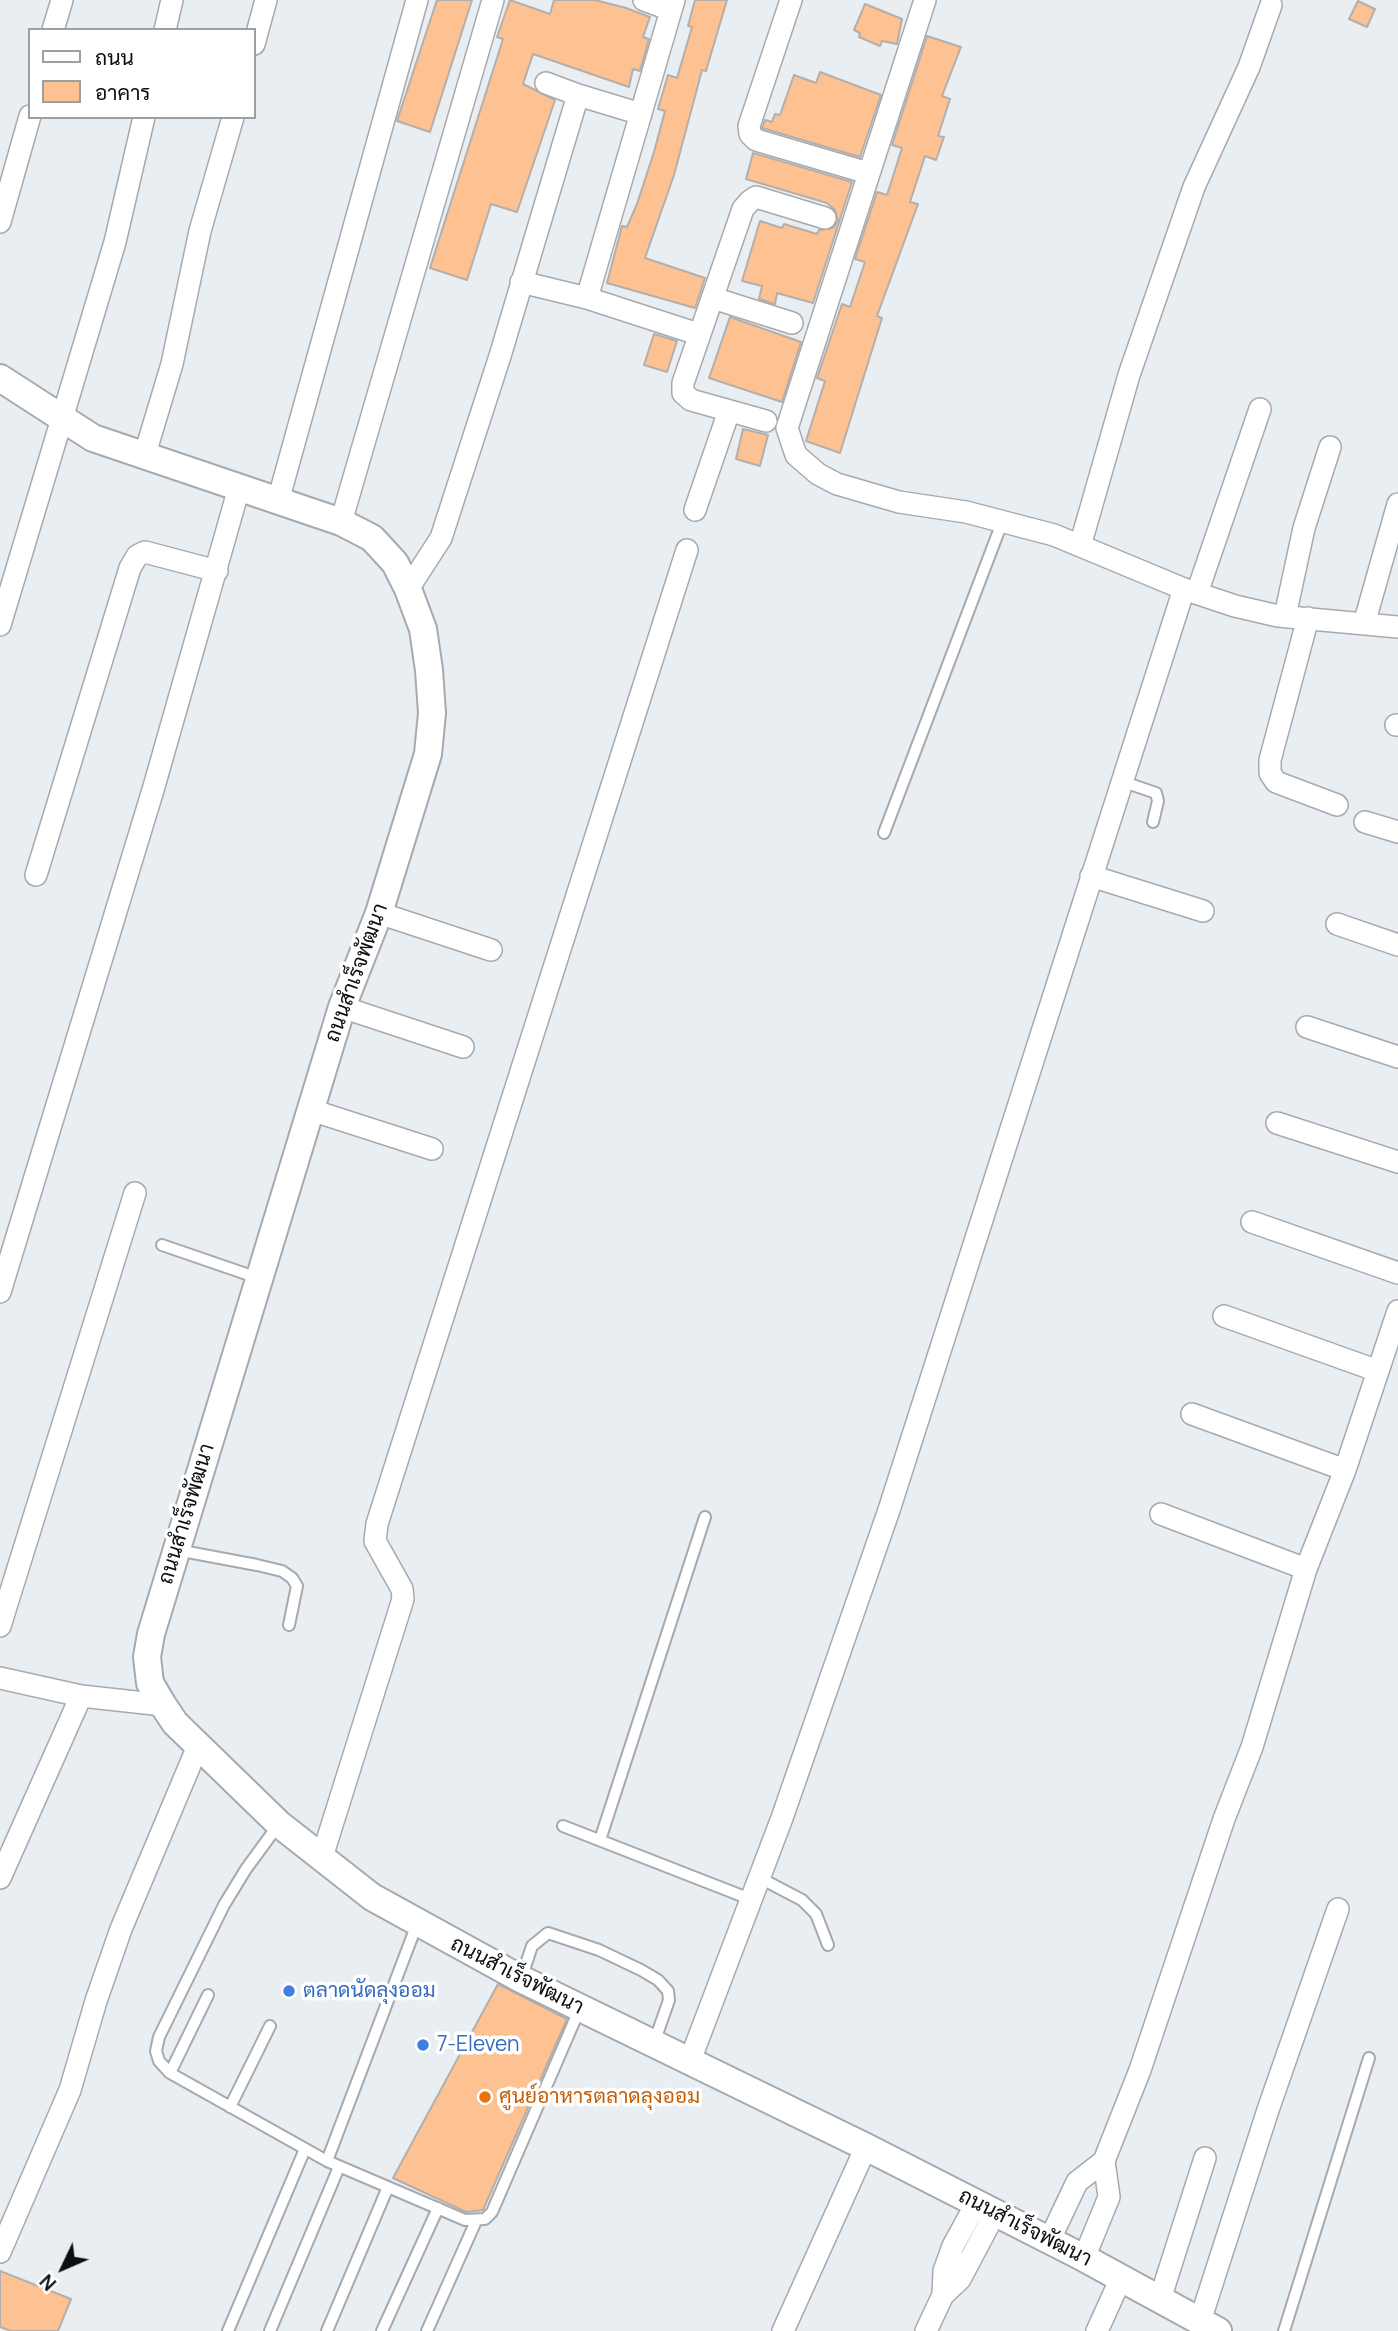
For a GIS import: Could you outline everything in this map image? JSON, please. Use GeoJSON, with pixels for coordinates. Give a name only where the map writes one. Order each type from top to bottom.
{"type":"FeatureCollection","features":[{"type":"Feature","properties":{"kind":"street"},"geometry":{"type":"LineString","coordinates":[[55,28],[62,0]]}},
{"type":"Feature","properties":{"kind":"street"},"geometry":{"type":"LineString","coordinates":[[165,28],[171,0]]}},
{"type":"Feature","properties":{"kind":"street"},"geometry":{"type":"LineString","coordinates":[[256,37],[266,0]]}},
{"type":"Feature","properties":{"kind":"street"},"geometry":{"type":"LineString","coordinates":[[278,501],[417,0]]}},
{"type":"Feature","properties":{"kind":"street"},"geometry":{"type":"LineString","coordinates":[[341,522],[493,0]]}},
{"type":"Feature","properties":{"kind":"street"},"geometry":{"type":"LineString","coordinates":[[587,298],[673,5],[644,0]]}},
{"type":"Feature","properties":{"kind":"street"},"geometry":{"type":"LineString","coordinates":[[791,0],[749,126],[750,134],[757,141],[868,173]]}},
{"type":"Feature","properties":{"kind":"street"},"geometry":{"type":"LineString","coordinates":[[925,0],[787,428],[796,455],[810,469],[837,484],[899,502],[1003,520],[1080,546],[1190,591],[1235,606],[1285,616],[1398,627]]}},
{"type":"Feature","properties":{"kind":"street"},"geometry":{"type":"LineString","coordinates":[[1080,546],[1129,375],[1194,187],[1249,67],[1270,5]]}},
{"type":"Feature","properties":{"kind":"street"},"geometry":{"type":"LineString","coordinates":[[546,83],[641,114]]}},
{"type":"Feature","properties":{"kind":"street"},"geometry":{"type":"LineString","coordinates":[[408,589],[441,538],[578,95]]}},
{"type":"Feature","properties":{"kind":"street"},"geometry":{"type":"LineString","coordinates":[[0,222],[29,119]]}},
{"type":"Feature","properties":{"kind":"street"},"geometry":{"type":"LineString","coordinates":[[0,625],[115,242],[144,119]]}},
{"type":"Feature","properties":{"kind":"street"},"geometry":{"type":"LineString","coordinates":[[144,457],[172,364],[201,231],[232,119]]}},
{"type":"Feature","properties":{"kind":"street"},"geometry":{"type":"LineString","coordinates":[[766,421],[691,400],[683,393],[698,334],[743,209],[750,201],[756,197],[825,218]]}},
{"type":"Feature","properties":{"kind":"street"},"geometry":{"type":"LineString","coordinates":[[521,282],[587,298],[698,334]]}},
{"type":"Feature","properties":{"kind":"street"},"geometry":{"type":"LineString","coordinates":[[713,298],[792,323]]}},
{"type":"Feature","properties":{"kind":"street","name":"ถนนสำเร็จพัฒนา"},"geometry":{"type":"LineString","coordinates":[[0,378],[93,438],[341,522],[372,538],[395,563],[423,629],[432,713],[428,754],[379,912],[342,1007],[174,1550],[147,1657],[150,1683],[163,1705],[175,1723],[279,1824],[321,1860],[372,1897],[417,1924],[689,2063],[866,2147],[1084,2258],[1209,2326]]}},
{"type":"Feature","properties":{"kind":"street"},"geometry":{"type":"LineString","coordinates":[[689,2063],[760,1878],[889,1510],[1120,780],[1259,409]]}},
{"type":"Feature","properties":{"kind":"street"},"geometry":{"type":"LineString","coordinates":[[695,510],[729,411]]}},
{"type":"Feature","properties":{"kind":"street"},"geometry":{"type":"LineString","coordinates":[[1285,616],[1304,528],[1330,447]]}},
{"type":"Feature","properties":{"kind":"street"},"geometry":{"type":"LineString","coordinates":[[0,1292],[217,571],[239,488]]}},
{"type":"Feature","properties":{"kind":"street"},"geometry":{"type":"LineString","coordinates":[[1364,624],[1398,504]]}},
{"type":"Feature","properties":{"kind":"street"},"geometry":{"type":"LineString","coordinates":[[321,1860],[403,1599],[402,1589],[376,1541],[377,1524],[687,550]]}},
{"type":"Feature","properties":{"kind":"street"},"geometry":{"type":"LineString","coordinates":[[36,875],[130,568],[137,556],[145,552],[217,571]]}},
{"type":"Feature","properties":{"kind":"street"},"geometry":{"type":"LineString","coordinates":[[1308,618],[1270,760],[1270,773],[1276,782],[1337,805]]}},
{"type":"Feature","properties":{"kind":"street"},"geometry":{"type":"LineString","coordinates":[[1365,822],[1398,832]]}},
{"type":"Feature","properties":{"kind":"street"},"geometry":{"type":"LineString","coordinates":[[1091,876],[1203,911]]}},
{"type":"Feature","properties":{"kind":"street"},"geometry":{"type":"LineString","coordinates":[[379,912],[491,950]]}},
{"type":"Feature","properties":{"kind":"street"},"geometry":{"type":"LineString","coordinates":[[1337,924],[1398,945]]}},
{"type":"Feature","properties":{"kind":"street"},"geometry":{"type":"LineString","coordinates":[[342,1007],[463,1047]]}},
{"type":"Feature","properties":{"kind":"street"},"geometry":{"type":"LineString","coordinates":[[1307,1027],[1398,1057]]}},
{"type":"Feature","properties":{"kind":"street"},"geometry":{"type":"LineString","coordinates":[[311,1110],[432,1149]]}},
{"type":"Feature","properties":{"kind":"street"},"geometry":{"type":"LineString","coordinates":[[1277,1123],[1398,1162]]}},
{"type":"Feature","properties":{"kind":"street"},"geometry":{"type":"LineString","coordinates":[[0,1626],[135,1193]]}},
{"type":"Feature","properties":{"kind":"street"},"geometry":{"type":"LineString","coordinates":[[1252,1222],[1398,1273]]}},
{"type":"Feature","properties":{"kind":"street"},"geometry":{"type":"LineString","coordinates":[[1084,2258],[1109,2197],[1104,2161],[1140,2070],[1224,1819],[1252,1747],[1306,1569],[1345,1469],[1398,1311]]}},
{"type":"Feature","properties":{"kind":"street"},"geometry":{"type":"LineString","coordinates":[[1224,1316],[1378,1371]]}},
{"type":"Feature","properties":{"kind":"street"},"geometry":{"type":"LineString","coordinates":[[1192,1414],[1345,1469]]}},
{"type":"Feature","properties":{"kind":"street"},"geometry":{"type":"LineString","coordinates":[[1161,1514],[1306,1569]]}},
{"type":"Feature","properties":{"kind":"street"},"geometry":{"type":"LineString","coordinates":[[0,1678],[81,1696],[163,1705]]}},
{"type":"Feature","properties":{"kind":"street"},"geometry":{"type":"LineString","coordinates":[[0,1878],[81,1696]]}},
{"type":"Feature","properties":{"kind":"street"},"geometry":{"type":"LineString","coordinates":[[0,2252],[70,2090],[121,1929],[198,1746]]}},
{"type":"Feature","properties":{"kind":"street"},"geometry":{"type":"LineString","coordinates":[[1209,2326],[1268,2110],[1338,1909]]}},
{"type":"Feature","properties":{"kind":"street"},"geometry":{"type":"LineString","coordinates":[[783,2331],[866,2147]]}},
{"type":"Feature","properties":{"kind":"street"},"geometry":{"type":"LineString","coordinates":[[1160,2299],[1205,2158]]}},
{"type":"Feature","properties":{"kind":"street"},"geometry":{"type":"LineString","coordinates":[[1049,2241],[1077,2182],[1104,2161]]}},
{"type":"Feature","properties":{"kind":"street"},"geometry":{"type":"LineString","coordinates":[[926,2331],[943,2295],[944,2271],[953,2246],[986,2209]]}},
{"type":"Feature","properties":{"kind":"street"},"geometry":{"type":"LineString","coordinates":[[1097,2331],[1121,2278]]}},
{"type":"Feature","properties":{"kind":"lane"},"geometry":{"type":"LineString","coordinates":[[884,833],[1003,520]]}},
{"type":"Feature","properties":{"kind":"lane"},"geometry":{"type":"LineString","coordinates":[[1120,780],[1156,793],[1158,801],[1153,822]]}},
{"type":"Feature","properties":{"kind":"lane"},"geometry":{"type":"LineString","coordinates":[[162,1245],[260,1279]]}},
{"type":"Feature","properties":{"kind":"lane"},"geometry":{"type":"LineString","coordinates":[[600,1840],[705,1517]]}},
{"type":"Feature","properties":{"kind":"lane"},"geometry":{"type":"LineString","coordinates":[[174,1550],[282,1571],[292,1578],[297,1586],[289,1625]]}},
{"type":"Feature","properties":{"kind":"lane"},"geometry":{"type":"LineString","coordinates":[[279,1824],[224,1905],[159,2037],[156,2051],[159,2061],[170,2073],[339,2167],[465,2220],[476,2221],[485,2219],[492,2212],[580,2008]]}},
{"type":"Feature","properties":{"kind":"lane"},"geometry":{"type":"LineString","coordinates":[[563,1826],[750,1899]]}},
{"type":"Feature","properties":{"kind":"lane"},"geometry":{"type":"LineString","coordinates":[[760,1878],[802,1900],[816,1914],[828,1945]]}},
{"type":"Feature","properties":{"kind":"lane"},"geometry":{"type":"LineString","coordinates":[[327,2161],[417,1924]]}},
{"type":"Feature","properties":{"kind":"lane"},"geometry":{"type":"LineString","coordinates":[[521,1979],[532,1946],[548,1933],[576,1941],[641,1970],[668,1991],[669,2000],[653,2045]]}},
{"type":"Feature","properties":{"kind":"lane"},"geometry":{"type":"LineString","coordinates":[[170,2073],[208,1995]]}},
{"type":"Feature","properties":{"kind":"lane"},"geometry":{"type":"LineString","coordinates":[[230,2107],[270,2026]]}},
{"type":"Feature","properties":{"kind":"lane"},"geometry":{"type":"LineString","coordinates":[[1284,2331],[1369,2058]]}},
{"type":"Feature","properties":{"kind":"lane"},"geometry":{"type":"LineString","coordinates":[[228,2331],[304,2149]]}},
{"type":"Feature","properties":{"kind":"lane"},"geometry":{"type":"LineString","coordinates":[[270,2331],[339,2167]]}},
{"type":"Feature","properties":{"kind":"lane"},"geometry":{"type":"LineString","coordinates":[[327,2331],[388,2187]]}},
{"type":"Feature","properties":{"kind":"lane"},"geometry":{"type":"LineString","coordinates":[[382,2331],[438,2208]]}},
{"type":"Feature","properties":{"kind":"lane"},"geometry":{"type":"LineString","coordinates":[[427,2331],[476,2221]]}},
{"type":"Feature","properties":{"kind":"building"},"geometry":{"type":"Polygon","coordinates":[[[437,0],[472,0],[430,132],[397,121],[437,0]]]}},
{"type":"Feature","properties":{"kind":"building"},"geometry":{"type":"Polygon","coordinates":[[[510,0],[550,14],[554,0],[595,0],[626,8],[650,17],[643,37],[649,39],[640,71],[633,69],[629,87],[533,54],[523,84],[555,100],[517,212],[491,204],[467,280],[430,268],[503,39],[497,37],[510,0]]]}},
{"type":"Feature","properties":{"kind":"building"},"geometry":{"type":"Polygon","coordinates":[[[695,0],[727,0],[706,71],[702,70],[674,175],[645,258],[705,278],[695,308],[607,283],[622,226],[627,227],[637,204],[654,152],[665,111],[658,109],[668,75],[677,78],[692,27],[688,26],[695,0]]]}},
{"type":"Feature","properties":{"kind":"building"},"geometry":{"type":"Polygon","coordinates":[[[1358,1],[1375,9],[1367,27],[1349,19],[1358,1]]]}},
{"type":"Feature","properties":{"kind":"building"},"geometry":{"type":"Polygon","coordinates":[[[865,4],[902,19],[897,44],[882,41],[880,46],[859,37],[860,33],[854,30],[865,4]]]}},
{"type":"Feature","properties":{"kind":"building"},"geometry":{"type":"Polygon","coordinates":[[[927,36],[961,47],[942,96],[950,99],[938,136],[944,137],[936,160],[925,156],[910,202],[918,204],[877,316],[882,318],[840,453],[806,441],[825,381],[817,378],[842,304],[850,307],[865,262],[855,259],[877,192],[887,195],[902,148],[892,145],[927,36]]]}},
{"type":"Feature","properties":{"kind":"building"},"geometry":{"type":"Polygon","coordinates":[[[820,72],[881,95],[860,157],[762,128],[765,120],[772,122],[775,114],[780,115],[794,75],[816,83],[820,72]]]}},
{"type":"Feature","properties":{"kind":"building"},"geometry":{"type":"Polygon","coordinates":[[[753,153],[852,182],[813,303],[777,293],[775,304],[759,299],[762,286],[742,281],[760,221],[782,228],[784,224],[817,234],[819,230],[833,228],[838,221],[835,210],[827,203],[746,179],[753,153]]]}},
{"type":"Feature","properties":{"kind":"building"},"geometry":{"type":"Polygon","coordinates":[[[730,317],[801,342],[782,402],[709,378],[730,317]]]}},
{"type":"Feature","properties":{"kind":"building"},"geometry":{"type":"Polygon","coordinates":[[[654,334],[677,341],[667,372],[644,365],[654,334]]]}},
{"type":"Feature","properties":{"kind":"building"},"geometry":{"type":"Polygon","coordinates":[[[743,429],[768,435],[760,466],[736,459],[743,429]]]}},
{"type":"Feature","properties":{"kind":"building","name":"ศูนย์อาหารตลาดลุงออม"},"geometry":{"type":"Polygon","coordinates":[[[498,1984],[567,2019],[483,2210],[466,2212],[393,2178],[498,1984]]]}},
{"type":"Feature","properties":{"kind":"building"},"geometry":{"type":"Polygon","coordinates":[[[0,2271],[71,2299],[58,2331],[11,2331],[0,2327],[0,2271]]]}},
{"type":"Feature","properties":{"kind":"place","name":"ตลาดนัดลุงออม"},"geometry":{"type":"Point","coordinates":[289,1991]}},
{"type":"Feature","properties":{"kind":"place","name":"7-Eleven"},"geometry":{"type":"Point","coordinates":[423,2045]}},
{"type":"Feature","properties":{"kind":"place","name":"ศูนย์อาหารตลาดลุงออม"},"geometry":{"type":"Point","coordinates":[485,2097]}}]}
